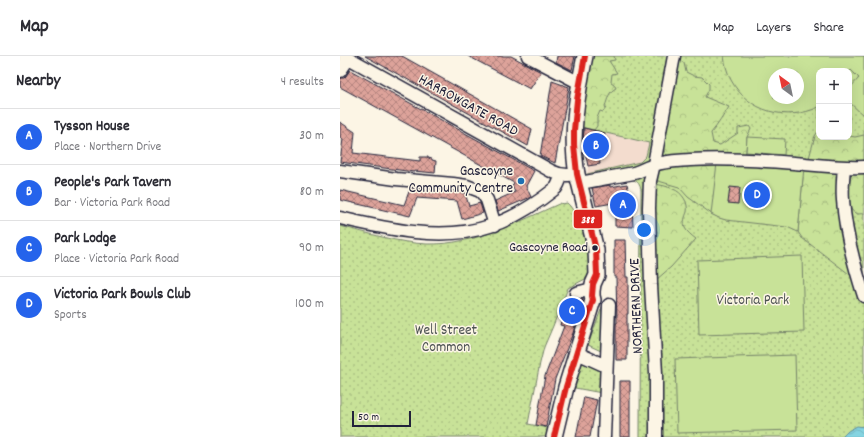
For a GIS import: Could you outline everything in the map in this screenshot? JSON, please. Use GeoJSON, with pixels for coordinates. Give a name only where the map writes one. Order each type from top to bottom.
{"type":"FeatureCollection","features":[{"type":"Feature","properties":{"kind":"main road"},"geometry":{"type":"LineString","coordinates":[[554,437],[566,387],[593,300],[592,291],[597,275],[596,250],[573,177],[574,125],[585,56]]}},
{"type":"Feature","properties":{"kind":"street"},"geometry":{"type":"LineString","coordinates":[[528,56],[580,82]]}},
{"type":"Feature","properties":{"kind":"street","name":"NORTHERN DRIVE"},"geometry":{"type":"LineString","coordinates":[[656,437],[656,373],[651,285],[649,208],[650,181],[674,56]]}},
{"type":"Feature","properties":{"kind":"street"},"geometry":{"type":"LineString","coordinates":[[340,71],[347,57]]}},
{"type":"Feature","properties":{"kind":"street","name":"HARROWGATE ROAD"},"geometry":{"type":"LineString","coordinates":[[347,57],[551,171],[557,174],[573,177]]}},
{"type":"Feature","properties":{"kind":"street"},"geometry":{"type":"LineString","coordinates":[[340,218],[372,226],[408,232],[438,234],[471,231],[495,225],[515,216],[542,200],[556,188],[560,180],[573,177],[641,171],[654,164],[721,159],[864,167]]}},
{"type":"Feature","properties":{"kind":"street"},"geometry":{"type":"LineString","coordinates":[[844,167],[843,199],[846,224],[854,262],[864,296]]}},
{"type":"Feature","properties":{"kind":"street"},"geometry":{"type":"LineString","coordinates":[[340,171],[396,179],[467,186],[480,191],[483,194],[487,200],[495,225]]}},
{"type":"Feature","properties":{"kind":"street"},"geometry":{"type":"LineString","coordinates":[[576,293],[588,290],[592,291]]}},
{"type":"Feature","properties":{"kind":"street"},"geometry":{"type":"LineString","coordinates":[[604,437],[609,305]]}},
{"type":"Feature","properties":{"kind":"street"},"geometry":{"type":"LineString","coordinates":[[577,353],[606,366]]}},
{"type":"Feature","properties":{"kind":"shaded area"},"geometry":{"type":"Polygon","coordinates":[[[580,127],[649,143],[646,156],[637,163],[587,174],[588,166],[580,127]]]}},
{"type":"Feature","properties":{"kind":"green space","name":"Victoria Park"},"geometry":{"type":"Polygon","coordinates":[[[592,56],[864,56],[864,437],[640,437],[641,190],[636,181],[633,180],[591,188],[587,174],[640,162],[646,156],[649,143],[580,127],[592,56]]]}},
{"type":"Feature","properties":{"kind":"green space"},"geometry":{"type":"Polygon","coordinates":[[[592,56],[614,56],[615,60],[609,61],[617,73],[612,74],[611,82],[616,88],[609,96],[605,106],[606,108],[603,112],[600,111],[597,118],[597,126],[594,130],[580,127],[592,56]]]}},
{"type":"Feature","properties":{"kind":"green space"},"geometry":{"type":"Polygon","coordinates":[[[724,56],[864,56],[864,116],[852,105],[852,86],[859,78],[852,71],[852,68],[816,68],[816,108],[794,114],[769,111],[758,107],[747,100],[738,91],[727,71],[724,56]]]}},
{"type":"Feature","properties":{"kind":"green space"},"geometry":{"type":"Polygon","coordinates":[[[677,59],[684,63],[686,72],[694,76],[702,77],[709,84],[709,89],[705,97],[729,107],[711,133],[713,143],[720,145],[738,133],[738,128],[749,126],[751,129],[747,137],[746,152],[743,156],[671,158],[666,154],[663,148],[677,59]]]}},
{"type":"Feature","properties":{"kind":"green space"},"geometry":{"type":"Polygon","coordinates":[[[816,134],[816,140],[852,140],[852,136],[864,135],[864,162],[830,163],[809,158],[816,134]]]}},
{"type":"Feature","properties":{"kind":"green space"},"geometry":{"type":"Polygon","coordinates":[[[747,137],[785,139],[784,155],[746,152],[747,137]]]}},
{"type":"Feature","properties":{"kind":"green space"},"geometry":{"type":"Polygon","coordinates":[[[717,163],[839,169],[853,277],[802,238],[798,232],[803,177],[726,220],[713,215],[688,197],[679,187],[655,180],[657,173],[664,168],[717,163]]]}},
{"type":"Feature","properties":{"kind":"green space"},"geometry":{"type":"Polygon","coordinates":[[[717,163],[804,167],[798,232],[787,227],[726,220],[711,214],[717,163]]]}},
{"type":"Feature","properties":{"kind":"green space"},"geometry":{"type":"Polygon","coordinates":[[[853,171],[864,171],[864,214],[855,213],[849,205],[848,193],[853,171]]]}},
{"type":"Feature","properties":{"kind":"green space"},"geometry":{"type":"Polygon","coordinates":[[[654,184],[671,188],[682,195],[687,205],[684,226],[696,239],[671,267],[656,280],[654,184]]]}},
{"type":"Feature","properties":{"kind":"green space","name":"Well Street Common"},"geometry":{"type":"Polygon","coordinates":[[[561,203],[567,203],[570,206],[584,231],[589,258],[589,277],[568,288],[544,347],[528,424],[548,428],[546,437],[340,437],[340,226],[405,242],[427,244],[445,243],[462,241],[496,231],[561,203]]]}},
{"type":"Feature","properties":{"kind":"green space"},"geometry":{"type":"Polygon","coordinates":[[[802,256],[804,332],[699,335],[697,260],[802,256]]]}},
{"type":"Feature","properties":{"kind":"green space"},"geometry":{"type":"Polygon","coordinates":[[[602,307],[601,351],[588,345],[602,307]]]}},
{"type":"Feature","properties":{"kind":"green space"},"geometry":{"type":"Polygon","coordinates":[[[795,355],[797,430],[677,433],[675,359],[795,355]]]}},
{"type":"Feature","properties":{"kind":"green space"},"geometry":{"type":"Polygon","coordinates":[[[583,359],[603,368],[602,393],[575,388],[583,359]]]}},
{"type":"Feature","properties":{"kind":"water"},"geometry":{"type":"Polygon","coordinates":[[[857,426],[864,427],[864,437],[842,437],[848,431],[857,426]]]}},
{"type":"Feature","properties":{"kind":"building"},"geometry":{"type":"Polygon","coordinates":[[[365,56],[402,56],[532,129],[528,146],[365,56]]]}},
{"type":"Feature","properties":{"kind":"building"},"geometry":{"type":"Polygon","coordinates":[[[468,56],[511,56],[541,72],[530,89],[468,56]]]}},
{"type":"Feature","properties":{"kind":"building"},"geometry":{"type":"Polygon","coordinates":[[[557,56],[575,56],[572,70],[556,62],[557,56]]]}},
{"type":"Feature","properties":{"kind":"building"},"geometry":{"type":"Polygon","coordinates":[[[350,70],[534,171],[526,186],[531,197],[498,211],[495,201],[515,192],[512,186],[514,183],[340,87],[340,78],[344,78],[350,70]]]}},
{"type":"Feature","properties":{"kind":"building"},"geometry":{"type":"Polygon","coordinates":[[[552,81],[569,87],[555,163],[540,156],[552,81]]]}},
{"type":"Feature","properties":{"kind":"building"},"geometry":{"type":"Polygon","coordinates":[[[340,122],[355,132],[353,153],[420,161],[420,157],[428,157],[436,161],[435,173],[414,172],[340,162],[343,139],[340,137],[340,122]]]}},
{"type":"Feature","properties":{"kind":"building"},"geometry":{"type":"Polygon","coordinates":[[[584,128],[605,133],[604,139],[606,150],[598,151],[600,164],[588,166],[583,142],[584,128]]]}},
{"type":"Feature","properties":{"kind":"building"},"geometry":{"type":"Polygon","coordinates":[[[627,184],[632,204],[633,227],[615,226],[615,211],[613,203],[596,206],[592,188],[627,184]]]}},
{"type":"Feature","properties":{"kind":"building"},"geometry":{"type":"Polygon","coordinates":[[[730,187],[740,188],[738,204],[728,203],[730,187]]]}},
{"type":"Feature","properties":{"kind":"building"},"geometry":{"type":"Polygon","coordinates":[[[410,189],[465,193],[469,206],[480,203],[483,213],[462,219],[457,201],[417,198],[410,216],[340,200],[340,190],[404,205],[410,189]]]}},
{"type":"Feature","properties":{"kind":"building"},"geometry":{"type":"Polygon","coordinates":[[[614,240],[625,240],[626,277],[628,277],[627,360],[616,360],[617,323],[616,277],[614,277],[614,240]]]}},
{"type":"Feature","properties":{"kind":"building"},"geometry":{"type":"Polygon","coordinates":[[[569,296],[574,300],[583,299],[573,333],[555,379],[546,427],[536,425],[545,376],[564,326],[560,325],[569,296]]]}},
{"type":"Feature","properties":{"kind":"building"},"geometry":{"type":"Polygon","coordinates":[[[620,381],[630,381],[630,437],[620,437],[620,381]]]}},
{"type":"Feature","properties":{"kind":"building"},"geometry":{"type":"Polygon","coordinates":[[[584,397],[597,400],[590,437],[576,437],[584,397]]]}},
{"type":"Feature","properties":{"kind":"transit line","name":"388"},"geometry":{"type":"LineString","coordinates":[[554,437],[566,387],[593,300],[593,284],[597,275],[596,250],[577,174],[574,145],[577,100],[585,56]]}},
{"type":"Feature","properties":{"kind":"place","name":"People's Park Tavern"},"geometry":{"type":"Point","coordinates":[596,146]}},
{"type":"Feature","properties":{"kind":"place","name":"Gascoyne Community Centre"},"geometry":{"type":"Point","coordinates":[521,181]}},
{"type":"Feature","properties":{"kind":"place","name":"Victoria Park Bowls Club"},"geometry":{"type":"Point","coordinates":[757,195]}},
{"type":"Feature","properties":{"kind":"place","name":"Tysson House"},"geometry":{"type":"Point","coordinates":[623,205]}},
{"type":"Feature","properties":{"kind":"place","name":"Gascoyne Road"},"geometry":{"type":"Point","coordinates":[595,248]}},
{"type":"Feature","properties":{"kind":"place","name":"Park Lodge"},"geometry":{"type":"Point","coordinates":[572,311]}}]}
